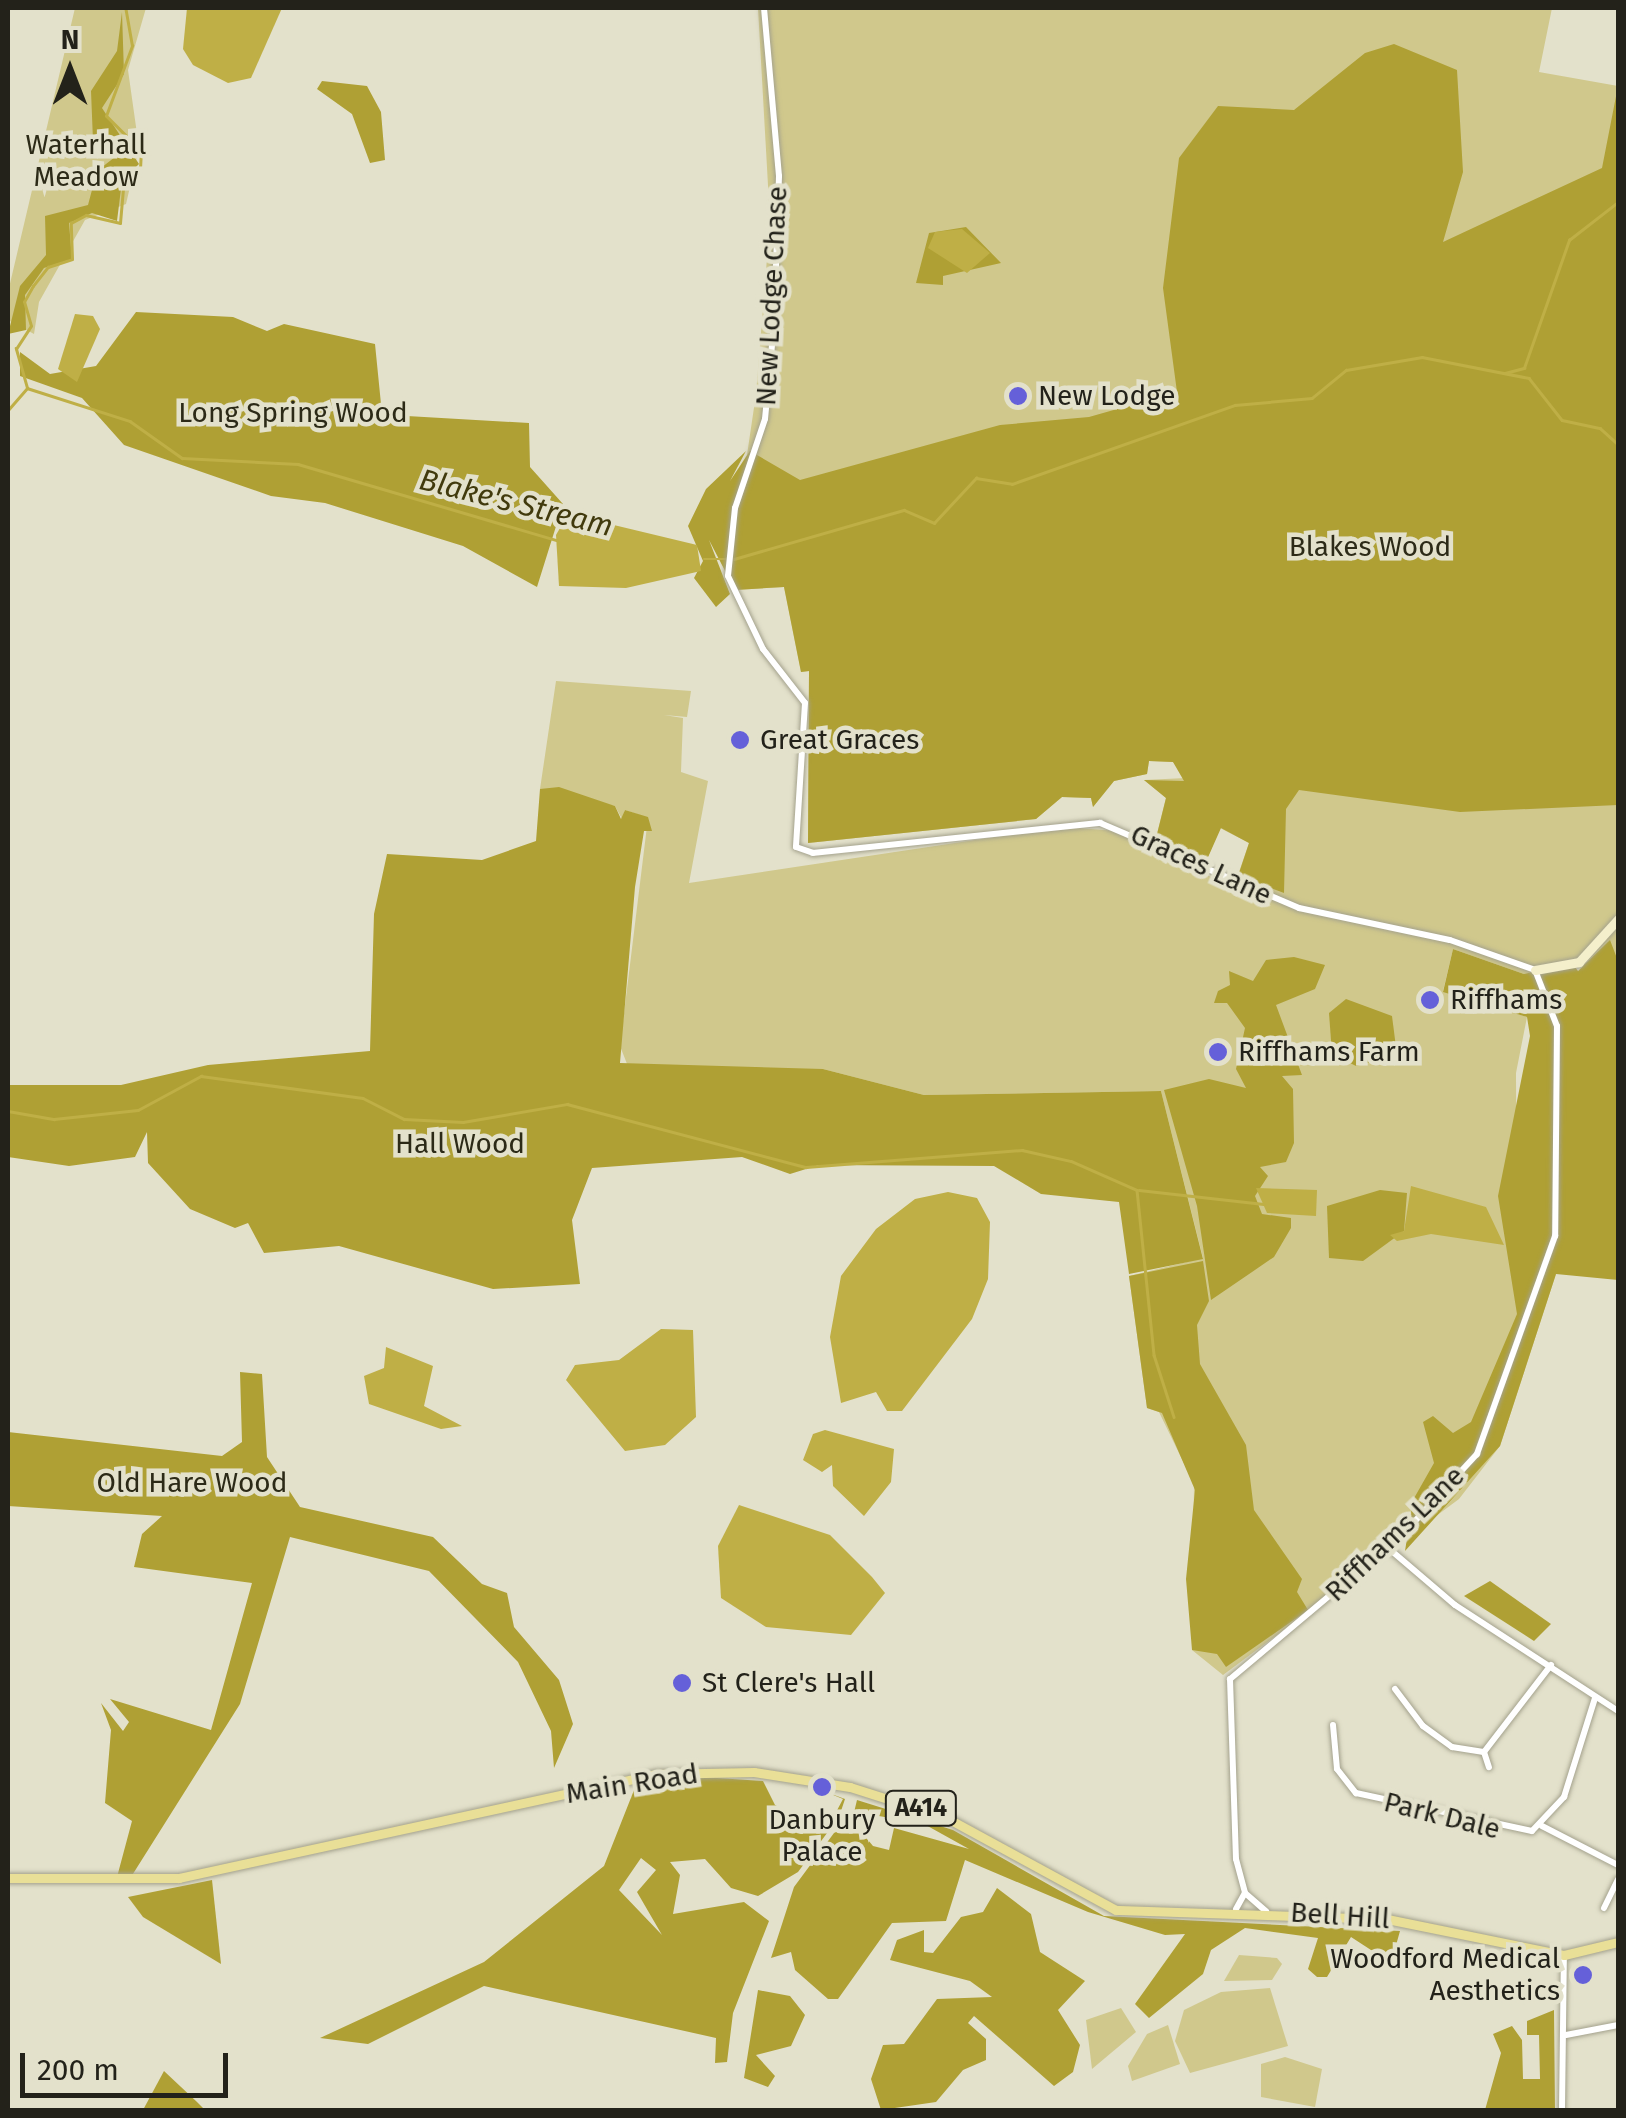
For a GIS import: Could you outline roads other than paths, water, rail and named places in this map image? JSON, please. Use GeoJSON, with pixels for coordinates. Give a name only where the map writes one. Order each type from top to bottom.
{"type":"FeatureCollection","features":[{"type":"Feature","properties":{"kind":"main road","name":"Main Road"},"geometry":{"type":"LineString","coordinates":[[8,1878],[179,1878],[692,1770],[887,1796],[1000,1841],[1116,1910],[1236,1909]]}},
{"type":"Feature","properties":{"kind":"main road","name":"Bell Hill"},"geometry":{"type":"LineString","coordinates":[[1236,1909],[1424,1924],[1564,1956],[1618,1942]]}},
{"type":"Feature","properties":{"kind":"street","name":"New Lodge Chase"},"geometry":{"type":"LineString","coordinates":[[764,8],[779,176],[774,324],[765,420],[736,508],[728,576],[762,648],[806,703],[794,817],[801,852]]}},
{"type":"Feature","properties":{"kind":"street","name":"Graces Lane"},"geometry":{"type":"LineString","coordinates":[[801,852],[1100,822],[1299,908],[1535,970]]}},
{"type":"Feature","properties":{"kind":"street"},"geometry":{"type":"LineString","coordinates":[[1535,970],[1579,962],[1618,919]]}},
{"type":"Feature","properties":{"kind":"street","name":"Riffhams Lane"},"geometry":{"type":"LineString","coordinates":[[1245,1893],[1230,1679],[1403,1534],[1477,1454],[1554,1236],[1560,1050],[1535,970]]}},
{"type":"Feature","properties":{"kind":"street"},"geometry":{"type":"LineString","coordinates":[[1397,1555],[1403,1534]]}},
{"type":"Feature","properties":{"kind":"street"},"geometry":{"type":"LineString","coordinates":[[1387,1547],[1618,1711]]}},
{"type":"Feature","properties":{"kind":"street"},"geometry":{"type":"LineString","coordinates":[[1484,1752],[1551,1665]]}},
{"type":"Feature","properties":{"kind":"street"},"geometry":{"type":"LineString","coordinates":[[1394,1689],[1422,1726],[1452,1747],[1484,1752]]}},
{"type":"Feature","properties":{"kind":"street","name":"Park Dale"},"geometry":{"type":"LineString","coordinates":[[1542,1826],[1564,1797],[1595,1698]]}},
{"type":"Feature","properties":{"kind":"street","name":"Park Dale"},"geometry":{"type":"LineString","coordinates":[[1333,1725],[1337,1769],[1356,1793],[1509,1833],[1542,1826],[1618,1865]]}},
{"type":"Feature","properties":{"kind":"street"},"geometry":{"type":"LineString","coordinates":[[1484,1752],[1488,1767]]}},
{"type":"Feature","properties":{"kind":"street"},"geometry":{"type":"LineString","coordinates":[[1604,1908],[1618,1879]]}},
{"type":"Feature","properties":{"kind":"street"},"geometry":{"type":"LineString","coordinates":[[1236,1909],[1245,1893],[1266,1911]]}},
{"type":"Feature","properties":{"kind":"street"},"geometry":{"type":"LineString","coordinates":[[1562,2110],[1566,2035],[1564,1956]]}},
{"type":"Feature","properties":{"kind":"street"},"geometry":{"type":"LineString","coordinates":[[1566,2035],[1618,2025]]}},
{"type":"Feature","properties":{"kind":"waterway"},"geometry":{"type":"LineString","coordinates":[[8,410],[27,388],[16,349],[31,326],[24,302],[48,267],[72,259],[71,223],[86,215],[120,223],[124,177],[140,169],[141,151],[106,116],[132,46],[125,8]]}},
{"type":"Feature","properties":{"kind":"waterway","name":"Blake's Stream"},"geometry":{"type":"LineString","coordinates":[[1505,373],[1524,368],[1569,240],[1618,202]]}},
{"type":"Feature","properties":{"kind":"waterway","name":"Blake's Stream"},"geometry":{"type":"LineString","coordinates":[[734,559],[904,510],[934,523],[976,478],[1012,484],[1235,405],[1312,398],[1346,370],[1422,357],[1529,378],[1562,420],[1600,428],[1618,444]]}},
{"type":"Feature","properties":{"kind":"waterway","name":"Blake's Stream"},"geometry":{"type":"LineString","coordinates":[[27,388],[130,421],[182,458],[298,464],[557,540]]}},
{"type":"Feature","properties":{"kind":"waterway","name":"Blake's Stream"},"geometry":{"type":"LineString","coordinates":[[704,559],[726,559]]}},
{"type":"Feature","properties":{"kind":"waterway"},"geometry":{"type":"LineString","coordinates":[[8,1111],[54,1119],[138,1110],[201,1076],[363,1098],[404,1119],[463,1122],[567,1104],[806,1167],[1022,1150],[1071,1161],[1137,1190],[1154,1355],[1174,1417]]}},
{"type":"Feature","properties":{"kind":"waterway"},"geometry":{"type":"LineString","coordinates":[[1139,1190],[1263,1204]]}},
{"type":"Feature","properties":{"kind":"place","name":"New Lodge"},"geometry":{"type":"Point","coordinates":[1018,396]}},
{"type":"Feature","properties":{"kind":"place","name":"Great Graces"},"geometry":{"type":"Point","coordinates":[740,740]}},
{"type":"Feature","properties":{"kind":"place","name":"Riffhams"},"geometry":{"type":"Point","coordinates":[1430,1000]}},
{"type":"Feature","properties":{"kind":"place","name":"Riffhams Farm"},"geometry":{"type":"Point","coordinates":[1218,1052]}},
{"type":"Feature","properties":{"kind":"place","name":"St Clere's Hall"},"geometry":{"type":"Point","coordinates":[682,1683]}},
{"type":"Feature","properties":{"kind":"place","name":"Danbury Palace"},"geometry":{"type":"Point","coordinates":[822,1787]}},
{"type":"Feature","properties":{"kind":"place","name":"Woodford Medical Aesthetics"},"geometry":{"type":"Point","coordinates":[1583,1975]}},
{"type":"Feature","properties":{"kind":"park label","name":"Waterhall Meadow"},"geometry":{"type":"Point","coordinates":[86,161]}},
{"type":"Feature","properties":{"kind":"park label","name":"Long Spring Wood"},"geometry":{"type":"Point","coordinates":[293,413]}},
{"type":"Feature","properties":{"kind":"park label","name":"Blakes Wood"},"geometry":{"type":"Point","coordinates":[1370,547]}},
{"type":"Feature","properties":{"kind":"park label","name":"Hall Wood"},"geometry":{"type":"Point","coordinates":[460,1144]}},
{"type":"Feature","properties":{"kind":"park label","name":"Old Hare Wood"},"geometry":{"type":"Point","coordinates":[192,1483]}}]}
